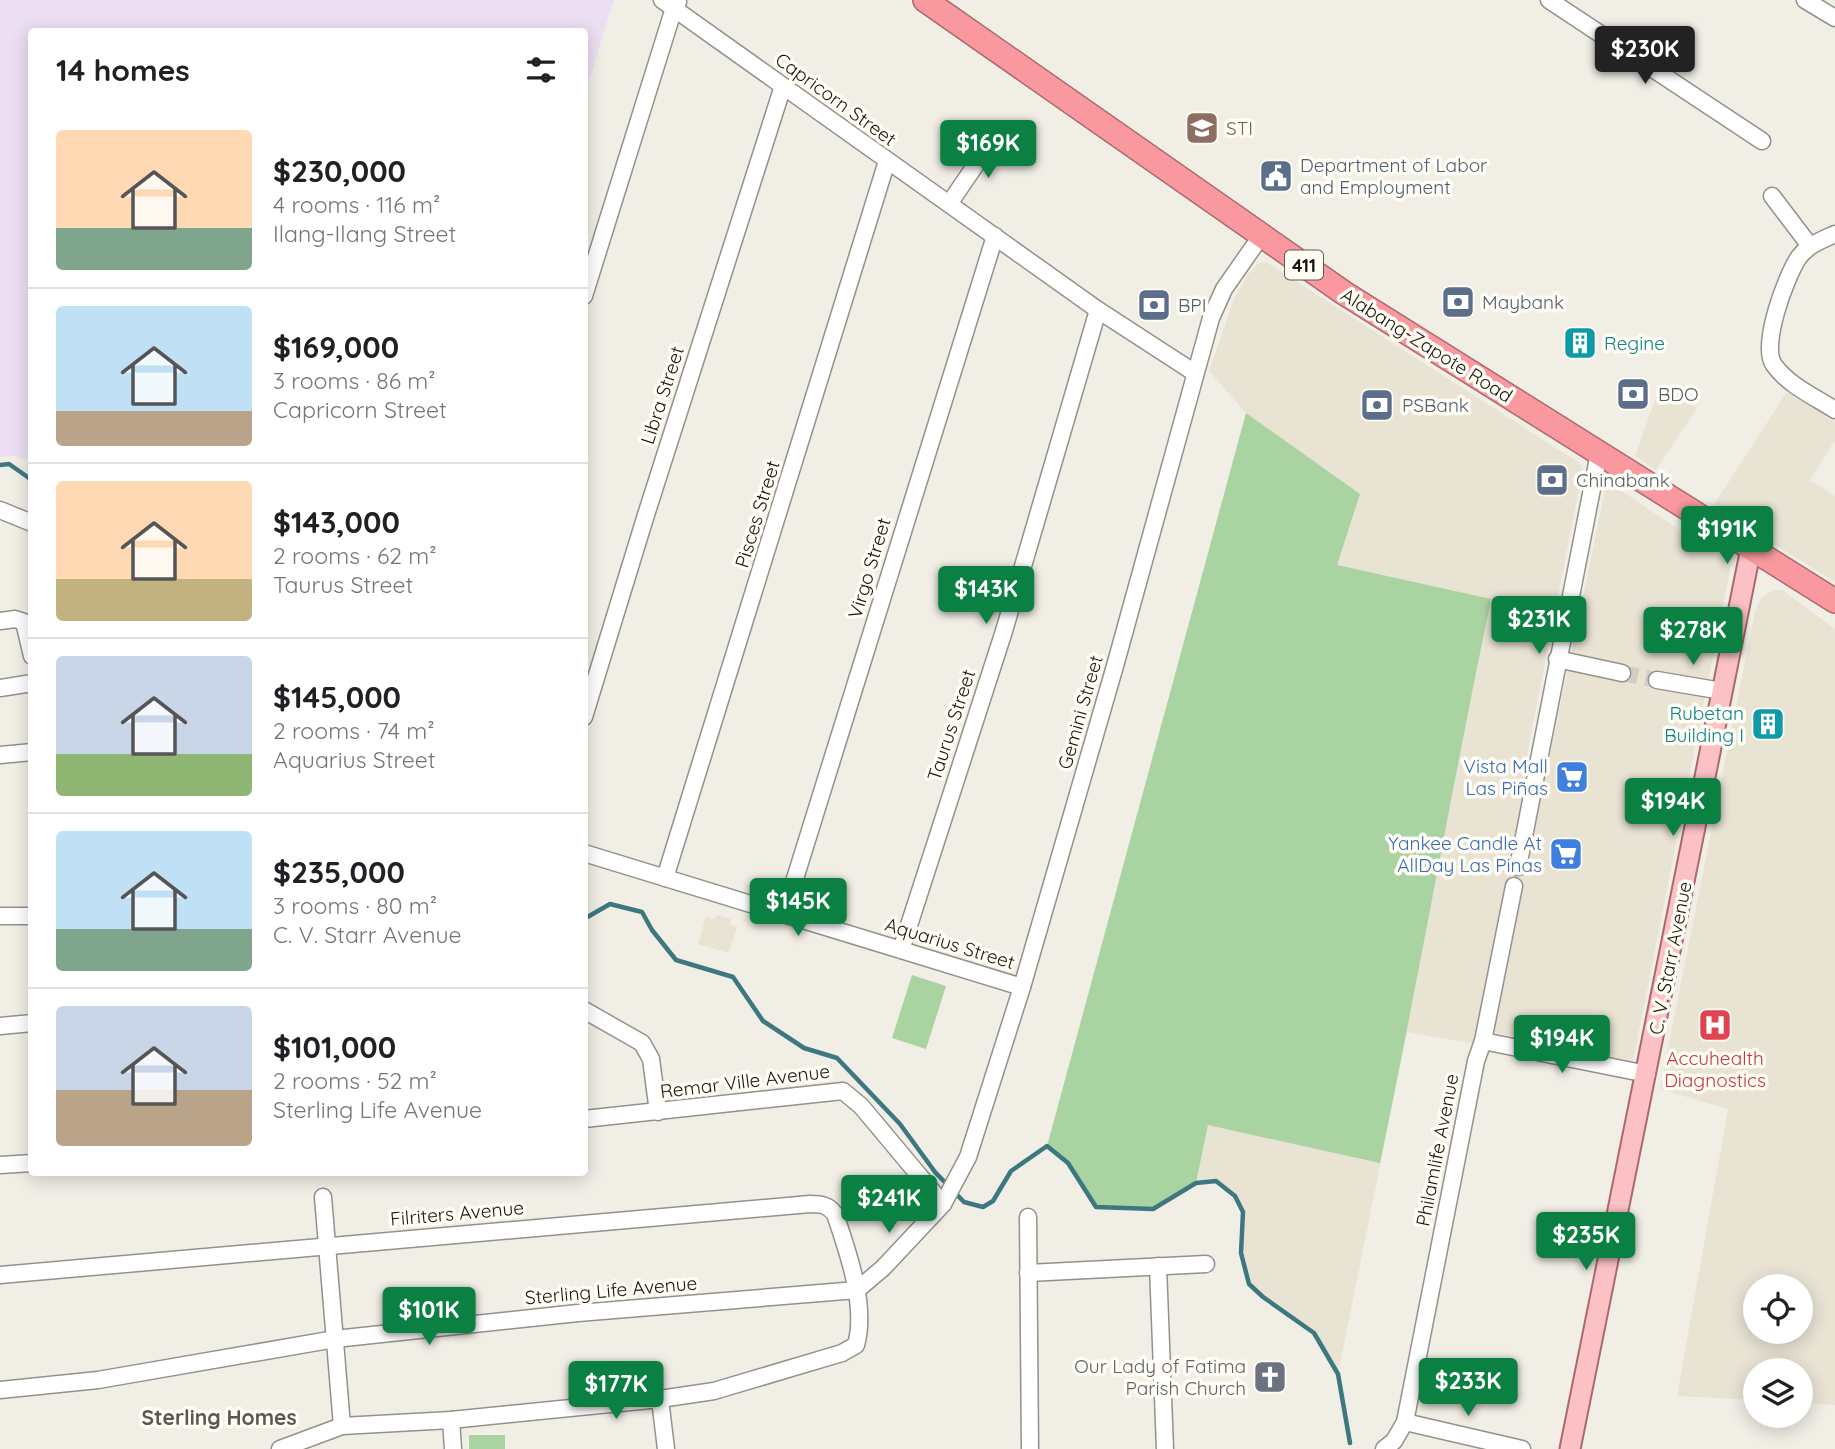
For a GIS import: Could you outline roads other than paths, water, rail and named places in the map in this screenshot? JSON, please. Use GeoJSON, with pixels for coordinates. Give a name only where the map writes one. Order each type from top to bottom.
{"type":"FeatureCollection","features":[{"type":"Feature","properties":{"kind":"highway","name":"Alabang-Zapote Road"},"geometry":{"type":"LineString","coordinates":[[941,4],[1261,236],[1408,335],[1835,601]]}},
{"type":"Feature","properties":{"kind":"main road","name":"C. V. Starr Avenue"},"geometry":{"type":"LineString","coordinates":[[1570,1449],[1751,548]]}},
{"type":"Feature","properties":{"kind":"street"},"geometry":{"type":"LineString","coordinates":[[1549,0],[1762,141]]}},
{"type":"Feature","properties":{"kind":"street"},"geometry":{"type":"LineString","coordinates":[[1805,0],[1835,18]]}},
{"type":"Feature","properties":{"kind":"street"},"geometry":{"type":"LineString","coordinates":[[588,283],[672,3]]}},
{"type":"Feature","properties":{"kind":"street","name":"Capricorn Street"},"geometry":{"type":"LineString","coordinates":[[672,3],[887,161],[1098,310],[1195,373]]}},
{"type":"Feature","properties":{"kind":"street","name":"Libra Street"},"geometry":{"type":"LineString","coordinates":[[588,704],[783,86]]}},
{"type":"Feature","properties":{"kind":"street"},"geometry":{"type":"LineString","coordinates":[[949,204],[996,135]]}},
{"type":"Feature","properties":{"kind":"street","name":"Pisces Street"},"geometry":{"type":"LineString","coordinates":[[666,878],[887,161]]}},
{"type":"Feature","properties":{"kind":"street"},"geometry":{"type":"LineString","coordinates":[[1772,195],[1810,246]]}},
{"type":"Feature","properties":{"kind":"street"},"geometry":{"type":"LineString","coordinates":[[1835,234],[1810,246],[1799,257],[1770,331],[1769,355],[1784,376],[1835,410]]}},
{"type":"Feature","properties":{"kind":"street","name":"Virgo Street"},"geometry":{"type":"LineString","coordinates":[[784,914],[995,236]]}},
{"type":"Feature","properties":{"kind":"street","name":"Gemini Street"},"geometry":{"type":"LineString","coordinates":[[946,1199],[968,1157],[1022,987],[1115,666],[1211,318],[1224,289],[1261,236]]}},
{"type":"Feature","properties":{"kind":"street","name":"Taurus Street"},"geometry":{"type":"LineString","coordinates":[[901,950],[1004,631],[1098,310]]}},
{"type":"Feature","properties":{"kind":"street"},"geometry":{"type":"LineString","coordinates":[[1518,867],[1599,453]]}},
{"type":"Feature","properties":{"kind":"street"},"geometry":{"type":"LineString","coordinates":[[0,510],[28,521]]}},
{"type":"Feature","properties":{"kind":"street"},"geometry":{"type":"LineString","coordinates":[[0,621],[15,619],[24,622],[28,639]]}},
{"type":"Feature","properties":{"kind":"street"},"geometry":{"type":"LineString","coordinates":[[1557,659],[1622,673]]}},
{"type":"Feature","properties":{"kind":"street"},"geometry":{"type":"LineString","coordinates":[[1657,680],[1722,691]]}},
{"type":"Feature","properties":{"kind":"street"},"geometry":{"type":"LineString","coordinates":[[0,688],[28,684]]}},
{"type":"Feature","properties":{"kind":"street"},"geometry":{"type":"LineString","coordinates":[[0,755],[28,752]]}},
{"type":"Feature","properties":{"kind":"street","name":"Aquarius Street"},"geometry":{"type":"LineString","coordinates":[[588,854],[1022,987]]}},
{"type":"Feature","properties":{"kind":"street","name":"Philamlife Avenue"},"geometry":{"type":"LineString","coordinates":[[1405,1422],[1476,1061],[1483,1041],[1514,886]]}},
{"type":"Feature","properties":{"kind":"street"},"geometry":{"type":"LineString","coordinates":[[0,916],[28,916]]}},
{"type":"Feature","properties":{"kind":"street"},"geometry":{"type":"LineString","coordinates":[[588,1012],[642,1044],[651,1059],[658,1112]]}},
{"type":"Feature","properties":{"kind":"street"},"geometry":{"type":"LineString","coordinates":[[0,1026],[28,1023]]}},
{"type":"Feature","properties":{"kind":"street"},"geometry":{"type":"LineString","coordinates":[[1483,1041],[1647,1074]]}},
{"type":"Feature","properties":{"kind":"street","name":"Remar Ville Avenue"},"geometry":{"type":"LineString","coordinates":[[588,1119],[843,1091],[861,1106],[946,1199]]}},
{"type":"Feature","properties":{"kind":"street"},"geometry":{"type":"LineString","coordinates":[[0,1165],[28,1163]]}},
{"type":"Feature","properties":{"kind":"street"},"geometry":{"type":"LineString","coordinates":[[323,1197],[342,1426]]}},
{"type":"Feature","properties":{"kind":"street"},"geometry":{"type":"LineString","coordinates":[[857,1290],[886,1265],[946,1199]]}},
{"type":"Feature","properties":{"kind":"street","name":"Filriters Avenue"},"geometry":{"type":"LineString","coordinates":[[0,1275],[821,1203],[830,1207],[835,1214],[857,1290],[860,1331],[856,1345],[842,1353],[714,1391],[451,1420],[342,1426],[280,1449]]}},
{"type":"Feature","properties":{"kind":"street"},"geometry":{"type":"LineString","coordinates":[[1028,1217],[1030,1449]]}},
{"type":"Feature","properties":{"kind":"street"},"geometry":{"type":"LineString","coordinates":[[1028,1273],[1206,1264]]}},
{"type":"Feature","properties":{"kind":"street"},"geometry":{"type":"LineString","coordinates":[[1158,1266],[1165,1449]]}},
{"type":"Feature","properties":{"kind":"street","name":"Sterling Life Avenue"},"geometry":{"type":"LineString","coordinates":[[0,1390],[98,1380],[335,1339],[578,1313],[857,1290]]}},
{"type":"Feature","properties":{"kind":"street"},"geometry":{"type":"LineString","coordinates":[[660,1399],[666,1449]]}},
{"type":"Feature","properties":{"kind":"street"},"geometry":{"type":"LineString","coordinates":[[451,1420],[453,1449]]}},
{"type":"Feature","properties":{"kind":"street"},"geometry":{"type":"LineString","coordinates":[[1384,1449],[1394,1441],[1405,1422],[1522,1449]]}},
{"type":"Feature","properties":{"kind":"waterway"},"geometry":{"type":"LineString","coordinates":[[0,465],[9,464],[28,477]]}},
{"type":"Feature","properties":{"kind":"waterway"},"geometry":{"type":"LineString","coordinates":[[588,917],[610,904],[642,912],[652,930],[676,960],[733,977],[763,1021],[804,1048],[837,1058],[900,1124],[935,1172],[964,1202],[983,1207],[993,1201],[1011,1171],[1047,1146],[1068,1163],[1096,1207],[1153,1209],[1196,1183],[1216,1181],[1235,1196],[1243,1212],[1241,1253],[1249,1284],[1314,1333],[1338,1374],[1350,1443]]}},
{"type":"Feature","properties":{"kind":"tunnel"},"geometry":{"type":"LineString","coordinates":[[1622,673],[1657,680]]}},
{"type":"Feature","properties":{"kind":"place","name":"STI"},"geometry":{"type":"Point","coordinates":[1202,128]}},
{"type":"Feature","properties":{"kind":"place","name":"Department of Labor and Employment"},"geometry":{"type":"Point","coordinates":[1276,176]}},
{"type":"Feature","properties":{"kind":"place","name":"Maybank"},"geometry":{"type":"Point","coordinates":[1458,302]}},
{"type":"Feature","properties":{"kind":"place","name":"BPI"},"geometry":{"type":"Point","coordinates":[1154,305]}},
{"type":"Feature","properties":{"kind":"place","name":"Regine"},"geometry":{"type":"Point","coordinates":[1580,343]}},
{"type":"Feature","properties":{"kind":"place","name":"BDO"},"geometry":{"type":"Point","coordinates":[1633,394]}},
{"type":"Feature","properties":{"kind":"place","name":"PSBank"},"geometry":{"type":"Point","coordinates":[1377,405]}},
{"type":"Feature","properties":{"kind":"place","name":"Chinabank"},"geometry":{"type":"Point","coordinates":[1552,480]}},
{"type":"Feature","properties":{"kind":"place","name":"Rubetan Building I"},"geometry":{"type":"Point","coordinates":[1768,724]}},
{"type":"Feature","properties":{"kind":"place","name":"Vista Mall Las Piñas"},"geometry":{"type":"Point","coordinates":[1572,777]}},
{"type":"Feature","properties":{"kind":"place","name":"Yankee Candle At AllDay Las Pinas"},"geometry":{"type":"Point","coordinates":[1566,854]}},
{"type":"Feature","properties":{"kind":"place","name":"Accuhealth Diagnostics"},"geometry":{"type":"Point","coordinates":[1715,1025]}},
{"type":"Feature","properties":{"kind":"place","name":"Our Lady of Fatima Parish Church"},"geometry":{"type":"Point","coordinates":[1270,1377]}},
{"type":"Feature","properties":{"kind":"district","name":"Sterling Homes"},"geometry":{"type":"Point","coordinates":[219,1417]}}]}
